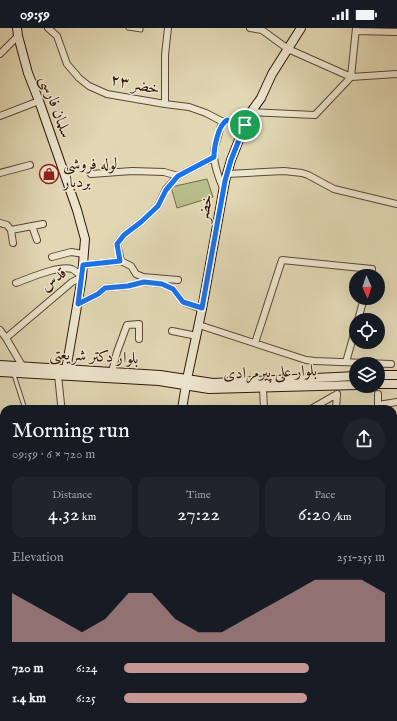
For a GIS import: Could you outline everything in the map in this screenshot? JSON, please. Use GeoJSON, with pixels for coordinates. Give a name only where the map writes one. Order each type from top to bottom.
{"type":"FeatureCollection","features":[{"type":"Feature","properties":{"kind":"street","name":"خضر ۲۳"},"geometry":{"type":"LineString","coordinates":[[48,28],[57,36],[67,64],[79,78],[89,86],[107,94],[189,107],[224,122]]}},
{"type":"Feature","properties":{"kind":"street"},"geometry":{"type":"LineString","coordinates":[[165,104],[165,55],[168,28]]}},
{"type":"Feature","properties":{"kind":"street"},"geometry":{"type":"LineString","coordinates":[[250,28],[262,30],[288,49],[351,77],[397,74]]}},
{"type":"Feature","properties":{"kind":"street","name":"خضر"},"geometry":{"type":"LineString","coordinates":[[183,405],[227,174],[231,160],[251,112],[261,98],[272,74],[301,28]]}},
{"type":"Feature","properties":{"kind":"street"},"geometry":{"type":"LineString","coordinates":[[251,112],[315,115],[351,77],[356,30],[397,32]]}},
{"type":"Feature","properties":{"kind":"street"},"geometry":{"type":"LineString","coordinates":[[0,54],[17,32]]}},
{"type":"Feature","properties":{"kind":"street","name":"سلمان فارسی"},"geometry":{"type":"LineString","coordinates":[[17,32],[28,73],[77,210],[85,239],[83,265]]}},
{"type":"Feature","properties":{"kind":"street"},"geometry":{"type":"LineString","coordinates":[[0,116],[39,101]]}},
{"type":"Feature","properties":{"kind":"street"},"geometry":{"type":"LineString","coordinates":[[224,190],[218,180],[214,157],[214,150],[220,128],[227,120],[245,125]]}},
{"type":"Feature","properties":{"kind":"street"},"geometry":{"type":"LineString","coordinates":[[178,280],[143,277],[136,274],[131,266],[120,261],[117,244],[124,235],[158,206],[166,190],[178,176],[214,157]]}},
{"type":"Feature","properties":{"kind":"street"},"geometry":{"type":"LineString","coordinates":[[0,173],[30,165]]}},
{"type":"Feature","properties":{"kind":"street"},"geometry":{"type":"LineString","coordinates":[[92,174],[132,171],[164,172],[178,176]]}},
{"type":"Feature","properties":{"kind":"street"},"geometry":{"type":"LineString","coordinates":[[227,174],[284,171],[302,173],[334,189],[397,204]]}},
{"type":"Feature","properties":{"kind":"street"},"geometry":{"type":"LineString","coordinates":[[0,223],[7,225],[11,230],[13,243]]}},
{"type":"Feature","properties":{"kind":"street"},"geometry":{"type":"LineString","coordinates":[[11,230],[43,224]]}},
{"type":"Feature","properties":{"kind":"street"},"geometry":{"type":"LineString","coordinates":[[32,226],[37,240]]}},
{"type":"Feature","properties":{"kind":"street"},"geometry":{"type":"LineString","coordinates":[[52,258],[71,252],[84,254]]}},
{"type":"Feature","properties":{"kind":"street"},"geometry":{"type":"LineString","coordinates":[[255,343],[282,260],[372,269]]}},
{"type":"Feature","properties":{"kind":"street","name":"قدس"},"geometry":{"type":"LineString","coordinates":[[6,338],[72,282],[82,277],[83,265],[120,261]]}},
{"type":"Feature","properties":{"kind":"street"},"geometry":{"type":"LineString","coordinates":[[16,283],[51,271],[65,268],[74,270],[82,277],[66,370]]}},
{"type":"Feature","properties":{"kind":"street"},"geometry":{"type":"LineString","coordinates":[[78,304],[98,294],[105,288],[128,286],[144,282],[162,284],[173,289],[183,302],[202,308]]}},
{"type":"Feature","properties":{"kind":"street"},"geometry":{"type":"LineString","coordinates":[[112,372],[117,352],[127,325],[139,324],[139,339]]}},
{"type":"Feature","properties":{"kind":"street"},"geometry":{"type":"LineString","coordinates":[[199,325],[306,360],[391,364]]}},
{"type":"Feature","properties":{"kind":"street"},"geometry":{"type":"LineString","coordinates":[[0,330],[23,367]]}},
{"type":"Feature","properties":{"kind":"street"},"geometry":{"type":"LineString","coordinates":[[172,331],[197,336]]}},
{"type":"Feature","properties":{"kind":"street"},"geometry":{"type":"LineString","coordinates":[[346,362],[350,349]]}},
{"type":"Feature","properties":{"kind":"street","name":"بلوار دکتر شریعتی"},"geometry":{"type":"LineString","coordinates":[[0,365],[112,372],[186,383]]}},
{"type":"Feature","properties":{"kind":"street","name":"بلوار دکتر شریعتی"},"geometry":{"type":"LineString","coordinates":[[0,372],[159,378]]}},
{"type":"Feature","properties":{"kind":"street"},"geometry":{"type":"LineString","coordinates":[[58,375],[61,404]]}},
{"type":"Feature","properties":{"kind":"street"},"geometry":{"type":"LineString","coordinates":[[385,375],[397,375]]}},
{"type":"Feature","properties":{"kind":"street","name":"بلوار علی پیرمرادی"},"geometry":{"type":"LineString","coordinates":[[263,384],[349,377]]}},
{"type":"Feature","properties":{"kind":"street","name":"بلوار علی پیرمرادی"},"geometry":{"type":"LineString","coordinates":[[186,383],[349,385]]}},
{"type":"Feature","properties":{"kind":"street"},"geometry":{"type":"LineString","coordinates":[[263,384],[264,405]]}},
{"type":"Feature","properties":{"kind":"street"},"geometry":{"type":"LineString","coordinates":[[385,384],[397,384]]}},
{"type":"Feature","properties":{"kind":"street"},"geometry":{"type":"LineString","coordinates":[[318,405],[337,394],[336,405]]}},
{"type":"Feature","properties":{"kind":"street"},"geometry":{"type":"LineString","coordinates":[[378,394],[378,405]]}},
{"type":"Feature","properties":{"kind":"street"},"geometry":{"type":"LineString","coordinates":[[386,405],[397,402]]}},
{"type":"Feature","properties":{"kind":"lane"},"geometry":{"type":"LineString","coordinates":[[128,28],[141,30],[141,28]]}},
{"type":"Feature","properties":{"kind":"lane"},"geometry":{"type":"LineString","coordinates":[[13,372],[24,405]]}},
{"type":"Feature","properties":{"kind":"green space"},"geometry":{"type":"Polygon","coordinates":[[[207,179],[213,197],[177,208],[171,187],[207,179]]]}},
{"type":"Feature","properties":{"kind":"place","name":"لوله فروشی بردبار"},"geometry":{"type":"Point","coordinates":[49,174]}},
{"type":"Feature","properties":{"kind":"route"},"geometry":{"type":"LineString","coordinates":[[227,120],[245,125],[231,160],[225,181],[202,308],[183,302],[173,289],[162,284],[144,282],[128,286],[105,288],[98,294],[78,304],[83,265],[120,261],[117,244],[124,235],[158,206],[166,190],[178,176],[214,157],[214,150],[220,128],[224,122],[227,120]]}}]}
